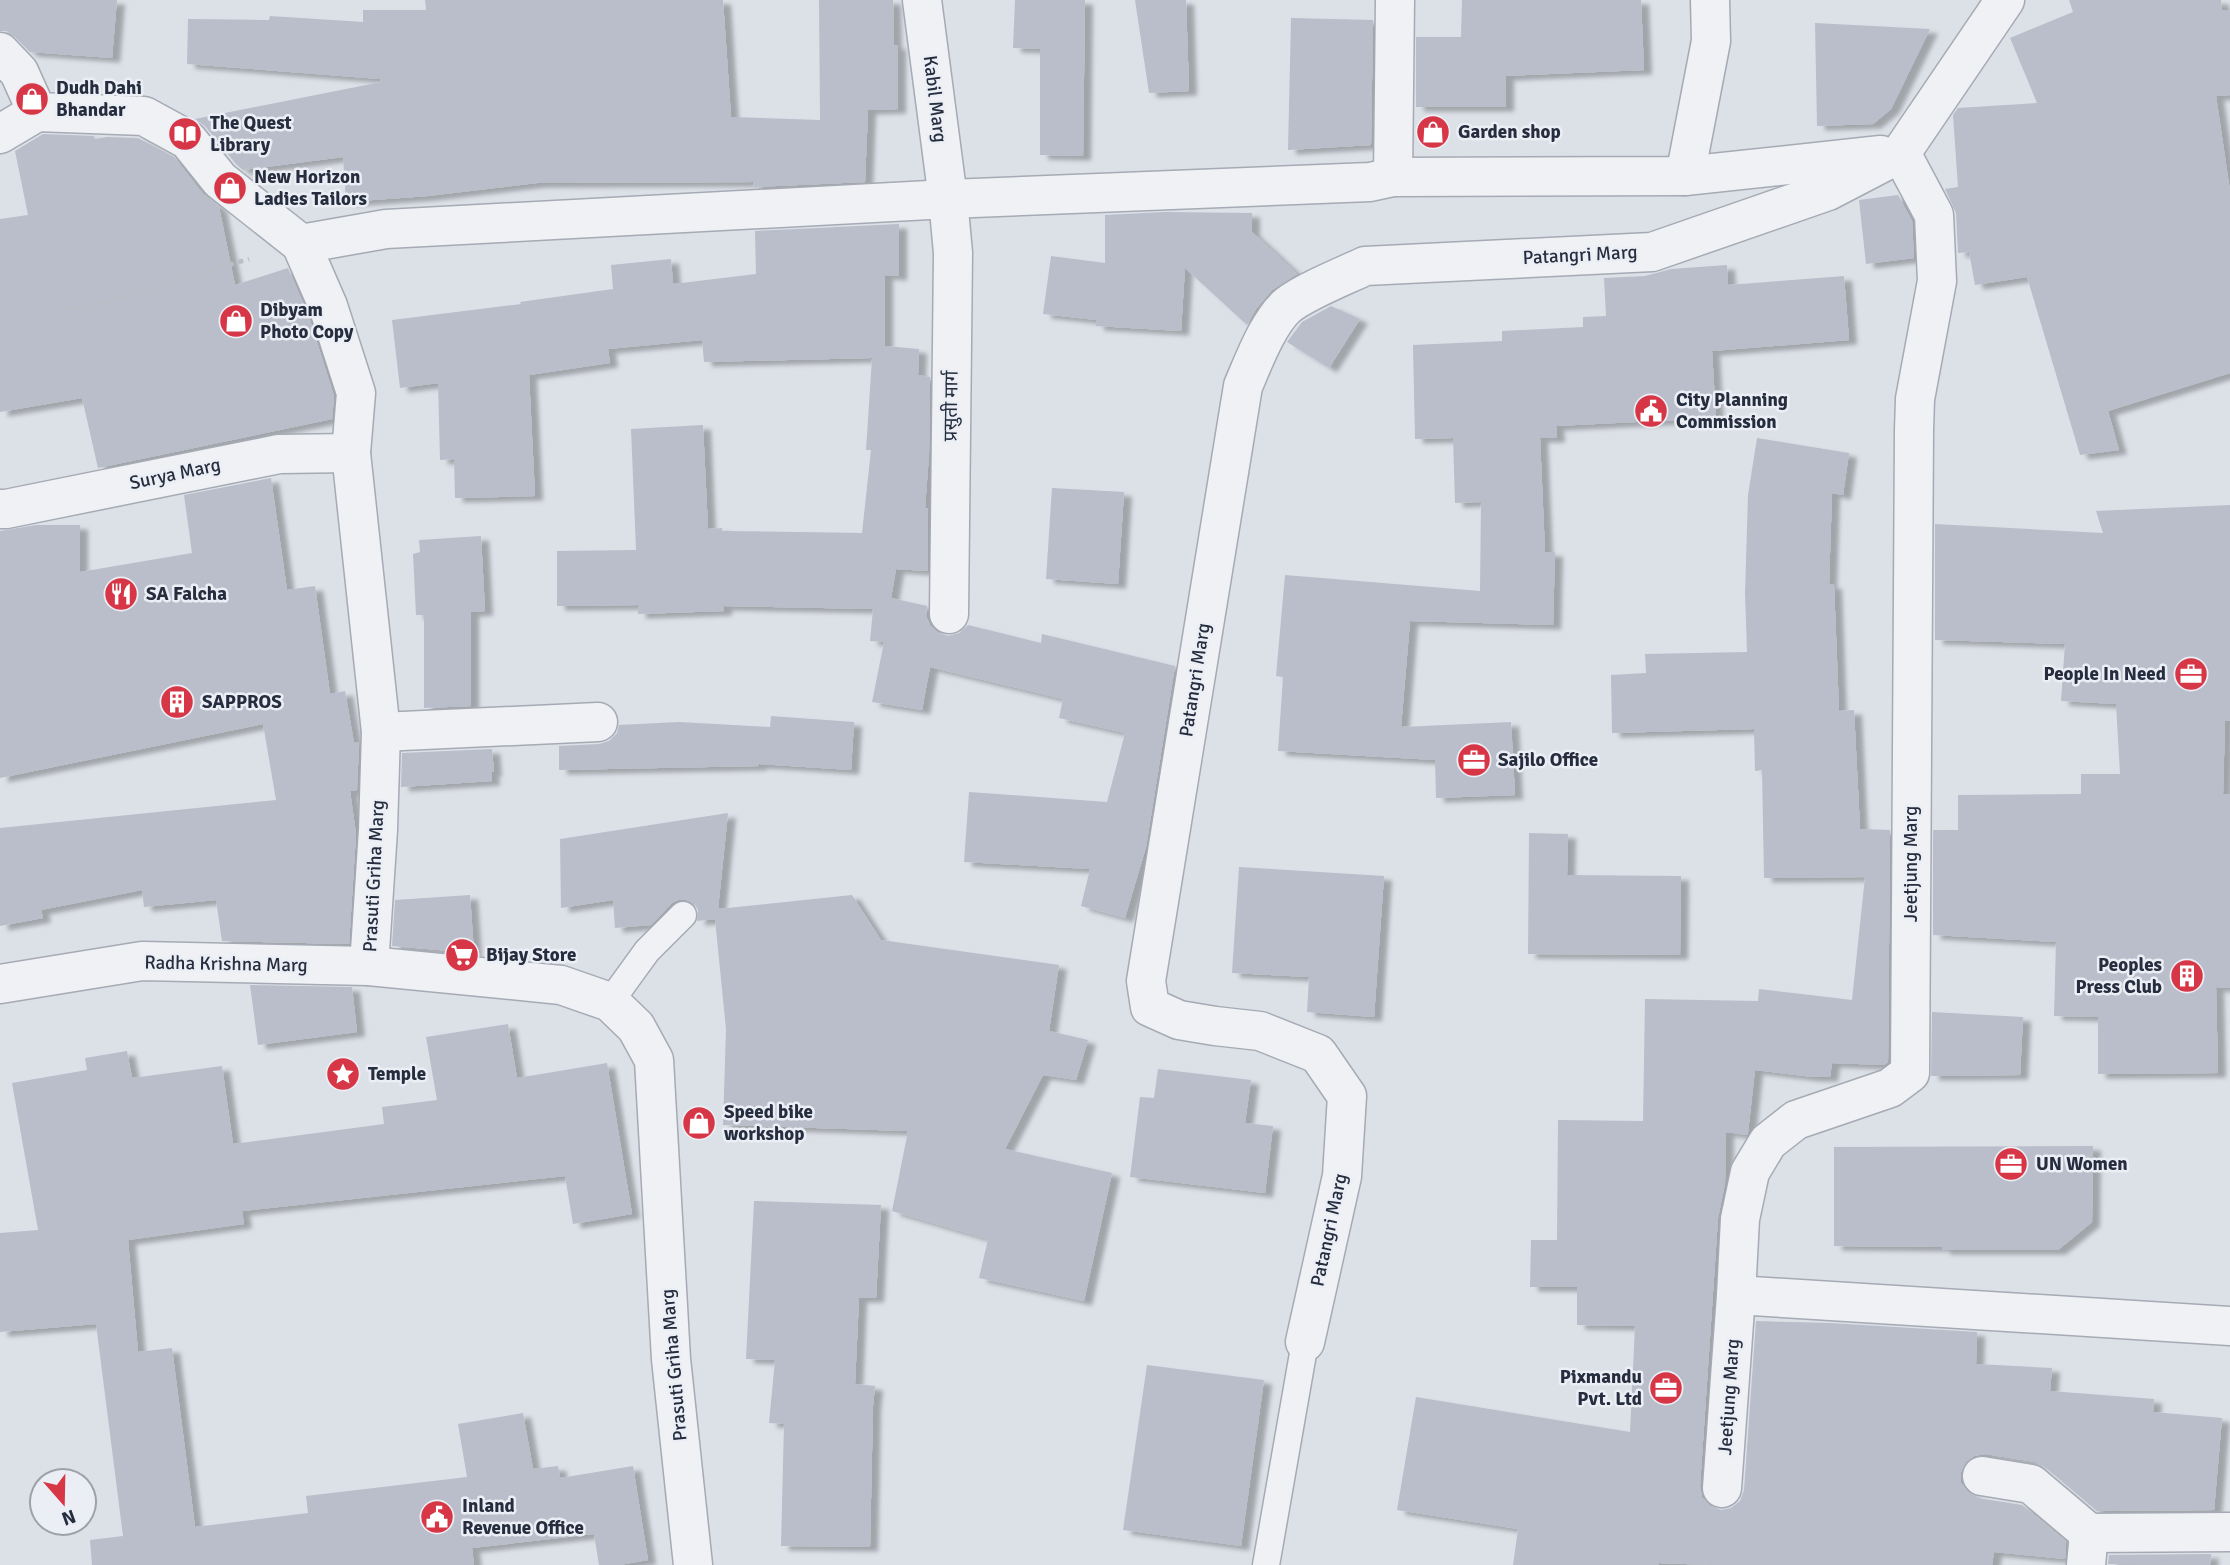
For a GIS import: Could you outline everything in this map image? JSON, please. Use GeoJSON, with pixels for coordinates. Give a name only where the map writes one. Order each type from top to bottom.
{"type":"FeatureCollection","features":[{"type":"Feature","properties":{"kind":"street","name":"Kabil Marg"},"geometry":{"type":"LineString","coordinates":[[922,0],[948,199]]}},
{"type":"Feature","properties":{"kind":"street"},"geometry":{"type":"LineString","coordinates":[[1393,177],[1395,0]]}},
{"type":"Feature","properties":{"kind":"street"},"geometry":{"type":"LineString","coordinates":[[1685,176],[1711,41],[1710,0]]}},
{"type":"Feature","properties":{"kind":"street"},"geometry":{"type":"LineString","coordinates":[[300,244],[386,229],[948,199],[1370,182],[1393,177],[1685,176],[1901,153],[2005,0]]}},
{"type":"Feature","properties":{"kind":"street"},"geometry":{"type":"LineString","coordinates":[[0,52],[19,72],[37,112],[0,134]]}},
{"type":"Feature","properties":{"kind":"street","name":"Prasuti Griha Marg"},"geometry":{"type":"LineString","coordinates":[[37,112],[144,116],[188,140],[220,180],[300,244],[328,306],[356,393],[351,453],[381,732],[369,966],[561,985],[610,1002],[636,1027],[654,1060],[671,1359],[692,1565]]}},
{"type":"Feature","properties":{"kind":"street","name":"Jeetjung Marg"},"geometry":{"type":"LineString","coordinates":[[1722,1488],[1740,1219],[1750,1172],[1768,1142],[1796,1120],[1890,1088],[1910,1073],[1915,399],[1937,281],[1934,215],[1901,153]]}},
{"type":"Feature","properties":{"kind":"street","name":"Patangri Marg"},"geometry":{"type":"LineString","coordinates":[[1305,1342],[1342,1176],[1347,1096],[1318,1054],[1260,1031],[1179,1020],[1150,1007],[1146,981],[1243,386],[1263,340],[1287,306],[1366,266],[1652,252],[1828,191],[1901,153]]}},
{"type":"Feature","properties":{"kind":"street","name":"प्रसुती मार्ग"},"geometry":{"type":"LineString","coordinates":[[948,199],[953,253],[949,614]]}},
{"type":"Feature","properties":{"kind":"street","name":"Surya Marg"},"geometry":{"type":"LineString","coordinates":[[0,509],[279,454],[351,453]]}},
{"type":"Feature","properties":{"kind":"street"},"geometry":{"type":"LineString","coordinates":[[381,732],[598,722]]}},
{"type":"Feature","properties":{"kind":"street","name":"Radha Krishna Marg"},"geometry":{"type":"LineString","coordinates":[[0,984],[142,961],[369,966]]}},
{"type":"Feature","properties":{"kind":"street"},"geometry":{"type":"LineString","coordinates":[[1737,1295],[2230,1326]]}},
{"type":"Feature","properties":{"kind":"street"},"geometry":{"type":"LineString","coordinates":[[1982,1476],[2031,1484],[2087,1549],[2230,1532]]}},
{"type":"Feature","properties":{"kind":"lane"},"geometry":{"type":"LineString","coordinates":[[610,1002],[647,951],[683,915]]}},
{"type":"Feature","properties":{"kind":"lane","name":"Patangri Marg"},"geometry":{"type":"LineString","coordinates":[[1266,1565],[1305,1342]]}},
{"type":"Feature","properties":{"kind":"path"},"geometry":{"type":"LineString","coordinates":[[65,308],[88,307],[300,244]]}},
{"type":"Feature","properties":{"kind":"building"},"geometry":{"type":"Polygon","coordinates":[[[0,0],[117,0],[112,58],[30,52],[7,31],[0,31],[0,0]]]}},
{"type":"Feature","properties":{"kind":"building"},"geometry":{"type":"Polygon","coordinates":[[[425,0],[723,0],[731,117],[820,120],[819,0],[893,0],[894,45],[898,45],[898,109],[868,110],[865,182],[754,187],[753,182],[537,183],[428,196],[346,202],[343,157],[243,170],[205,126],[195,119],[381,82],[380,79],[187,64],[188,19],[269,20],[270,16],[363,22],[363,10],[426,10],[425,0]]]}},
{"type":"Feature","properties":{"kind":"building"},"geometry":{"type":"Polygon","coordinates":[[[1015,0],[1085,0],[1083,156],[1040,155],[1040,49],[1013,48],[1015,0]]]}},
{"type":"Feature","properties":{"kind":"building"},"geometry":{"type":"Polygon","coordinates":[[[1135,0],[1186,0],[1189,91],[1149,93],[1135,0]]]}},
{"type":"Feature","properties":{"kind":"building"},"geometry":{"type":"Polygon","coordinates":[[[1462,0],[1641,0],[1644,70],[1506,76],[1506,107],[1416,107],[1416,37],[1461,37],[1462,0]]]}},
{"type":"Feature","properties":{"kind":"building"},"geometry":{"type":"Polygon","coordinates":[[[2069,0],[2221,0],[2222,10],[2230,10],[2230,95],[2216,96],[2230,191],[2230,373],[2108,411],[2119,450],[2080,455],[2027,277],[1975,285],[1969,252],[1958,253],[1956,213],[1945,189],[1958,187],[1953,115],[1958,108],[2037,103],[2010,38],[2073,12],[2069,0]]]}},
{"type":"Feature","properties":{"kind":"building"},"geometry":{"type":"Polygon","coordinates":[[[1291,18],[1373,20],[1371,145],[1288,150],[1291,18]]]}},
{"type":"Feature","properties":{"kind":"building"},"geometry":{"type":"Polygon","coordinates":[[[1815,23],[1930,29],[1891,109],[1873,124],[1817,126],[1815,23]]]}},
{"type":"Feature","properties":{"kind":"building"},"geometry":{"type":"Polygon","coordinates":[[[43,134],[94,136],[95,139],[138,138],[174,157],[203,194],[219,207],[235,285],[288,268],[308,314],[334,396],[332,419],[98,468],[82,398],[0,412],[0,219],[28,215],[15,151],[43,134]]]}},
{"type":"Feature","properties":{"kind":"building"},"geometry":{"type":"Polygon","coordinates":[[[1898,195],[1912,221],[1914,258],[1866,264],[1859,200],[1898,195]]]}},
{"type":"Feature","properties":{"kind":"building"},"geometry":{"type":"Polygon","coordinates":[[[1164,212],[1252,213],[1252,232],[1297,274],[1272,290],[1247,325],[1185,268],[1181,331],[1096,326],[1096,320],[1043,314],[1051,256],[1105,263],[1105,215],[1164,212]]]}},
{"type":"Feature","properties":{"kind":"building"},"geometry":{"type":"Polygon","coordinates":[[[899,224],[899,276],[885,275],[885,346],[919,349],[918,375],[930,377],[925,508],[928,508],[928,571],[896,569],[891,598],[927,606],[926,616],[930,625],[938,633],[948,636],[959,633],[968,625],[1041,643],[1042,634],[1175,666],[1146,847],[1125,918],[1081,906],[1090,869],[964,862],[969,792],[1107,802],[1125,733],[1059,718],[1063,699],[930,667],[922,710],[872,702],[884,642],[870,641],[873,609],[724,606],[724,611],[638,614],[638,605],[557,606],[557,551],[636,550],[631,429],[703,425],[708,529],[862,533],[871,450],[866,450],[872,358],[704,362],[702,340],[608,349],[610,363],[529,375],[535,496],[455,498],[454,459],[440,460],[438,383],[400,388],[392,320],[613,289],[611,265],[671,259],[673,284],[756,274],[755,231],[899,224]]]}},
{"type":"Feature","properties":{"kind":"building"},"geometry":{"type":"Polygon","coordinates":[[[1727,265],[1728,285],[1844,276],[1849,340],[1712,351],[1716,418],[1556,426],[1557,438],[1540,438],[1545,552],[1555,552],[1553,625],[1410,621],[1401,727],[1511,722],[1515,795],[1436,798],[1435,760],[1278,751],[1283,677],[1276,676],[1285,575],[1480,591],[1481,502],[1455,503],[1453,438],[1415,439],[1413,345],[1502,341],[1502,331],[1583,327],[1583,317],[1606,316],[1604,278],[1645,276],[1671,269],[1727,265]]]}},
{"type":"Feature","properties":{"kind":"building"},"geometry":{"type":"Polygon","coordinates":[[[1331,306],[1360,319],[1329,368],[1287,342],[1302,322],[1331,306]]]}},
{"type":"Feature","properties":{"kind":"building"},"geometry":{"type":"Polygon","coordinates":[[[1757,438],[1849,453],[1843,495],[1832,493],[1829,585],[1834,584],[1839,711],[1854,710],[1860,829],[1890,830],[1888,1062],[1884,1065],[1832,1063],[1830,1077],[1755,1070],[1747,1135],[1726,1132],[1725,1183],[1718,1218],[1700,1486],[1702,1497],[1710,1506],[1721,1510],[1731,1508],[1740,1501],[1744,1490],[1756,1321],[1977,1332],[1976,1364],[2052,1368],[2050,1391],[2154,1399],[2153,1412],[2222,1418],[2214,1510],[2097,1511],[2045,1467],[2035,1462],[1985,1454],[1974,1456],[1966,1462],[1961,1472],[1961,1483],[1968,1492],[1978,1498],[2022,1505],[2066,1542],[2065,1559],[1994,1552],[1992,1565],[1513,1565],[1518,1529],[1397,1510],[1416,1397],[1630,1432],[1635,1326],[1577,1325],[1577,1287],[1530,1287],[1531,1240],[1557,1240],[1558,1120],[1643,1121],[1645,999],[1758,1001],[1759,989],[1852,1000],[1865,877],[1764,878],[1762,770],[1755,771],[1754,729],[1612,733],[1611,675],[1646,673],[1645,654],[1747,652],[1745,593],[1748,495],[1757,438]]]}},
{"type":"Feature","properties":{"kind":"building"},"geometry":{"type":"Polygon","coordinates":[[[271,478],[287,590],[315,586],[330,694],[345,691],[354,743],[359,742],[357,790],[350,791],[356,834],[349,944],[222,941],[216,900],[144,907],[142,890],[41,910],[43,918],[0,926],[0,828],[276,800],[263,724],[0,778],[0,531],[36,525],[80,525],[80,572],[192,553],[184,495],[271,478]]]}},
{"type":"Feature","properties":{"kind":"building"},"geometry":{"type":"Polygon","coordinates":[[[1052,488],[1124,492],[1118,584],[1046,579],[1052,488]]]}},
{"type":"Feature","properties":{"kind":"building"},"geometry":{"type":"Polygon","coordinates":[[[2230,505],[2230,721],[2225,721],[2223,794],[2230,794],[2230,988],[2216,987],[2218,1073],[2098,1074],[2098,1017],[2054,1016],[2056,942],[1933,935],[1933,830],[1958,830],[1958,795],[2081,794],[2081,774],[2120,774],[2116,704],[2061,701],[2065,644],[1935,640],[1935,524],[2103,533],[2096,511],[2230,505]]]}},
{"type":"Feature","properties":{"kind":"building"},"geometry":{"type":"Polygon","coordinates":[[[481,536],[485,611],[471,612],[471,706],[424,708],[424,615],[416,615],[413,554],[420,552],[419,540],[481,536]]]}},
{"type":"Feature","properties":{"kind":"building"},"geometry":{"type":"Polygon","coordinates":[[[771,716],[854,722],[851,770],[759,764],[559,770],[559,746],[609,741],[617,733],[619,725],[679,722],[770,727],[771,716]]]}},
{"type":"Feature","properties":{"kind":"building"},"geometry":{"type":"Polygon","coordinates":[[[492,749],[492,781],[401,787],[402,753],[492,749]]]}},
{"type":"Feature","properties":{"kind":"building"},"geometry":{"type":"Polygon","coordinates":[[[728,813],[718,909],[852,895],[881,940],[1059,965],[1049,1031],[1088,1040],[1076,1080],[1043,1075],[1005,1149],[1112,1173],[1084,1301],[979,1278],[988,1239],[892,1211],[908,1131],[723,1125],[726,1029],[715,919],[697,921],[698,910],[694,903],[678,900],[672,903],[651,925],[615,928],[613,900],[561,908],[560,839],[728,813]]]}},
{"type":"Feature","properties":{"kind":"building"},"geometry":{"type":"Polygon","coordinates":[[[1529,833],[1568,834],[1567,875],[1681,876],[1680,955],[1528,954],[1529,833]]]}},
{"type":"Feature","properties":{"kind":"building"},"geometry":{"type":"Polygon","coordinates":[[[1239,867],[1384,876],[1374,1017],[1307,1012],[1309,977],[1232,973],[1239,867]]]}},
{"type":"Feature","properties":{"kind":"building"},"geometry":{"type":"Polygon","coordinates":[[[470,895],[474,953],[392,946],[395,900],[470,895]]]}},
{"type":"Feature","properties":{"kind":"building"},"geometry":{"type":"Polygon","coordinates":[[[250,985],[352,987],[357,1032],[258,1045],[250,985]]]}},
{"type":"Feature","properties":{"kind":"building"},"geometry":{"type":"Polygon","coordinates":[[[1932,1012],[2023,1017],[2020,1075],[1931,1076],[1932,1012]]]}},
{"type":"Feature","properties":{"kind":"building"},"geometry":{"type":"Polygon","coordinates":[[[508,1024],[517,1078],[607,1063],[632,1214],[573,1224],[565,1176],[242,1211],[244,1224],[128,1240],[138,1352],[172,1348],[195,1527],[308,1513],[306,1496],[467,1477],[458,1424],[523,1413],[533,1469],[558,1466],[560,1478],[633,1466],[648,1560],[599,1565],[594,1534],[472,1548],[474,1565],[92,1565],[90,1540],[123,1536],[96,1324],[0,1332],[0,1233],[38,1230],[12,1083],[87,1070],[85,1058],[127,1051],[132,1078],[222,1066],[233,1144],[384,1124],[382,1107],[437,1100],[426,1037],[508,1024]]]}},
{"type":"Feature","properties":{"kind":"building"},"geometry":{"type":"Polygon","coordinates":[[[1158,1069],[1251,1080],[1245,1123],[1273,1126],[1265,1193],[1130,1177],[1140,1097],[1154,1098],[1158,1069]]]}},
{"type":"Feature","properties":{"kind":"building"},"geometry":{"type":"Polygon","coordinates":[[[2093,1146],[2092,1222],[2058,1250],[1834,1246],[1834,1147],[2093,1146]]]}},
{"type":"Feature","properties":{"kind":"building"},"geometry":{"type":"Polygon","coordinates":[[[754,1201],[881,1205],[876,1298],[859,1298],[855,1384],[875,1386],[870,1547],[781,1546],[784,1424],[769,1423],[775,1360],[746,1359],[754,1201]]]}},
{"type":"Feature","properties":{"kind":"building"},"geometry":{"type":"Polygon","coordinates":[[[1147,1365],[1264,1380],[1241,1546],[1123,1530],[1147,1365]]]}},
{"type":"Feature","properties":{"kind":"building"},"geometry":{"type":"Polygon","coordinates":[[[2211,1554],[2210,1565],[2108,1564],[2109,1555],[2211,1554]]]}},
{"type":"Feature","properties":{"kind":"place","name":"Dudh Dahi Bhandar"},"geometry":{"type":"Point","coordinates":[32,99]}},
{"type":"Feature","properties":{"kind":"place","name":"Garden shop"},"geometry":{"type":"Point","coordinates":[1433,132]}},
{"type":"Feature","properties":{"kind":"place","name":"The Quest Library"},"geometry":{"type":"Point","coordinates":[185,134]}},
{"type":"Feature","properties":{"kind":"place","name":"New Horizon Ladies Tailors"},"geometry":{"type":"Point","coordinates":[230,188]}},
{"type":"Feature","properties":{"kind":"place","name":"Dibyam Photo Copy"},"geometry":{"type":"Point","coordinates":[236,321]}},
{"type":"Feature","properties":{"kind":"place","name":"City Planning Commission"},"geometry":{"type":"Point","coordinates":[1651,411]}},
{"type":"Feature","properties":{"kind":"place","name":"SA Falcha"},"geometry":{"type":"Point","coordinates":[121,594]}},
{"type":"Feature","properties":{"kind":"place","name":"People In Need"},"geometry":{"type":"Point","coordinates":[2191,674]}},
{"type":"Feature","properties":{"kind":"place","name":"SAPPROS"},"geometry":{"type":"Point","coordinates":[177,702]}},
{"type":"Feature","properties":{"kind":"place","name":"Sajilo Office"},"geometry":{"type":"Point","coordinates":[1474,760]}},
{"type":"Feature","properties":{"kind":"place","name":"Bijay Store"},"geometry":{"type":"Point","coordinates":[462,955]}},
{"type":"Feature","properties":{"kind":"place","name":"Peoples Press Club"},"geometry":{"type":"Point","coordinates":[2187,976]}},
{"type":"Feature","properties":{"kind":"place","name":"Temple"},"geometry":{"type":"Point","coordinates":[343,1074]}},
{"type":"Feature","properties":{"kind":"place","name":"Speed bike workshop"},"geometry":{"type":"Point","coordinates":[699,1123]}},
{"type":"Feature","properties":{"kind":"place","name":"UN Women"},"geometry":{"type":"Point","coordinates":[2011,1164]}},
{"type":"Feature","properties":{"kind":"place","name":"Pixmandu Pvt. Ltd"},"geometry":{"type":"Point","coordinates":[1666,1388]}},
{"type":"Feature","properties":{"kind":"place","name":"Inland Revenue Office"},"geometry":{"type":"Point","coordinates":[437,1517]}}]}
